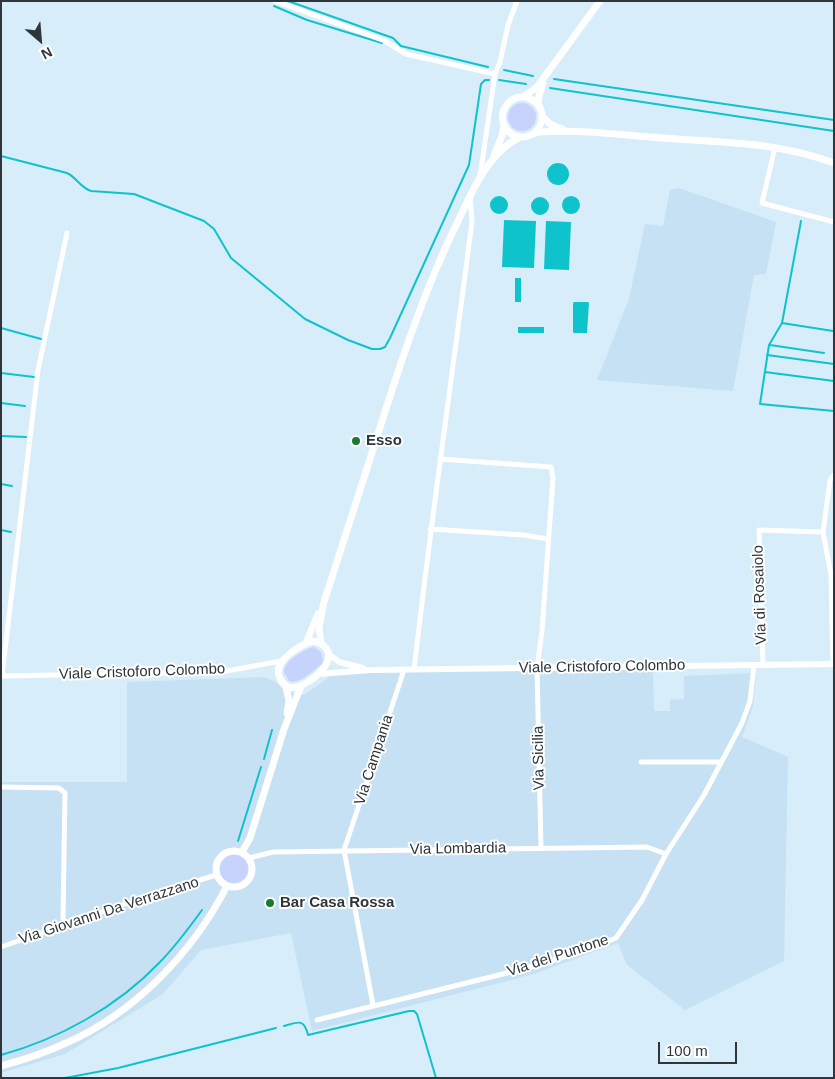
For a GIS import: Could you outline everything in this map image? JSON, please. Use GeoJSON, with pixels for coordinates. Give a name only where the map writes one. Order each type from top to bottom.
{"type":"FeatureCollection","features":[{"type":"Feature","properties":{"kind":"main road"},"geometry":{"type":"LineString","coordinates":[[520,137],[508,132],[504,125],[502,115],[505,107],[512,100],[523,97],[537,87],[600,1]]}},
{"type":"Feature","properties":{"kind":"main road"},"geometry":{"type":"LineString","coordinates":[[538,105],[541,87],[547,73]]}},
{"type":"Feature","properties":{"kind":"main road"},"geometry":{"type":"LineString","coordinates":[[523,97],[530,98],[538,105],[542,116],[542,123],[535,133]]}},
{"type":"Feature","properties":{"kind":"main road"},"geometry":{"type":"LineString","coordinates":[[542,116],[550,124],[569,131]]}},
{"type":"Feature","properties":{"kind":"main road"},"geometry":{"type":"LineString","coordinates":[[306,643],[324,602],[418,312],[450,238],[470,197],[489,165],[502,136],[504,125]]}},
{"type":"Feature","properties":{"kind":"main road"},"geometry":{"type":"LineString","coordinates":[[489,165],[507,145],[520,137],[535,133],[569,131],[733,142],[775,147],[834,163]]}},
{"type":"Feature","properties":{"kind":"main road"},"geometry":{"type":"LineString","coordinates":[[321,643],[314,641],[306,643],[281,661],[278,673],[282,683],[293,688],[300,686],[326,667],[329,661],[329,654],[321,643],[319,627],[324,602]]}},
{"type":"Feature","properties":{"kind":"main road"},"geometry":{"type":"LineString","coordinates":[[284,729],[289,702],[286,686]]}},
{"type":"Feature","properties":{"kind":"main road"},"geometry":{"type":"LineString","coordinates":[[242,852],[250,838],[284,729],[300,686]]}},
{"type":"Feature","properties":{"kind":"main road"},"geometry":{"type":"LineString","coordinates":[[233,851],[242,852],[249,858],[252,871],[250,879],[242,886],[227,886],[220,882],[216,875],[217,861],[224,854],[233,851]]}},
{"type":"Feature","properties":{"kind":"main road"},"geometry":{"type":"LineString","coordinates":[[1,1066],[28,1059],[68,1043],[127,1006],[160,978],[201,932],[227,886]]}},
{"type":"Feature","properties":{"kind":"street"},"geometry":{"type":"LineString","coordinates":[[275,1],[385,41],[406,54],[495,74]]}},
{"type":"Feature","properties":{"kind":"street"},"geometry":{"type":"LineString","coordinates":[[480,179],[495,74],[500,62],[508,25],[517,1]]}},
{"type":"Feature","properties":{"kind":"street"},"geometry":{"type":"LineString","coordinates":[[775,147],[762,203],[834,222]]}},
{"type":"Feature","properties":{"kind":"street"},"geometry":{"type":"LineString","coordinates":[[414,670],[430,529],[447,416],[472,221],[470,197]]}},
{"type":"Feature","properties":{"kind":"street"},"geometry":{"type":"LineString","coordinates":[[2,676],[38,370],[67,233]]}},
{"type":"Feature","properties":{"kind":"street","name":"Via Sicilia"},"geometry":{"type":"LineString","coordinates":[[440,459],[551,467],[552,478],[542,631],[537,668],[541,848]]}},
{"type":"Feature","properties":{"kind":"street"},"geometry":{"type":"LineString","coordinates":[[833,664],[831,575],[823,532],[830,480],[834,475]]}},
{"type":"Feature","properties":{"kind":"street"},"geometry":{"type":"LineString","coordinates":[[430,529],[524,535],[548,539]]}},
{"type":"Feature","properties":{"kind":"street","name":"Via di Rosaiolo"},"geometry":{"type":"LineString","coordinates":[[762,665],[758,530],[823,532]]}},
{"type":"Feature","properties":{"kind":"street","name":"Viale Cristoforo Colombo"},"geometry":{"type":"LineString","coordinates":[[329,654],[338,662],[371,670]]}},
{"type":"Feature","properties":{"kind":"street","name":"Viale Cristoforo Colombo"},"geometry":{"type":"LineString","coordinates":[[2,676],[221,672],[281,661]]}},
{"type":"Feature","properties":{"kind":"street","name":"Viale Cristoforo Colombo"},"geometry":{"type":"LineString","coordinates":[[318,674],[371,670],[833,664]]}},
{"type":"Feature","properties":{"kind":"street","name":"Via del Puntone"},"geometry":{"type":"LineString","coordinates":[[317,1020],[527,968],[577,953],[611,940],[622,932],[642,900],[666,854],[704,795],[742,724],[750,701],[754,665]]}},
{"type":"Feature","properties":{"kind":"street","name":"Via Campania"},"geometry":{"type":"LineString","coordinates":[[344,850],[404,670]]}},
{"type":"Feature","properties":{"kind":"street"},"geometry":{"type":"LineString","coordinates":[[641,762],[721,762]]}},
{"type":"Feature","properties":{"kind":"street"},"geometry":{"type":"LineString","coordinates":[[1,787],[59,788],[65,793],[63,918],[65,924]]}},
{"type":"Feature","properties":{"kind":"street","name":"Via Lombardia"},"geometry":{"type":"LineString","coordinates":[[249,858],[273,852],[541,848],[647,847],[666,854]]}},
{"type":"Feature","properties":{"kind":"street"},"geometry":{"type":"LineString","coordinates":[[344,850],[373,1005]]}},
{"type":"Feature","properties":{"kind":"street","name":"Via Giovanni Da Verrazzano"},"geometry":{"type":"LineString","coordinates":[[1,947],[216,875]]}},
{"type":"Feature","properties":{"kind":"shaded area"},"geometry":{"type":"Polygon","coordinates":[[[522,103],[532,107],[536,117],[532,127],[522,131],[512,127],[508,117],[512,107],[522,103]]]}},
{"type":"Feature","properties":{"kind":"shaded area"},"geometry":{"type":"Polygon","coordinates":[[[679,188],[776,222],[766,274],[754,275],[733,391],[597,380],[629,299],[645,224],[663,226],[670,190],[679,188]]]}},
{"type":"Feature","properties":{"kind":"shaded area"},"geometry":{"type":"Polygon","coordinates":[[[314,647],[321,652],[322,664],[302,679],[293,682],[289,681],[284,672],[287,664],[300,653],[314,647]]]}},
{"type":"Feature","properties":{"kind":"shaded area"},"geometry":{"type":"Polygon","coordinates":[[[653,667],[654,711],[670,711],[670,700],[684,699],[684,676],[756,673],[753,707],[742,737],[788,757],[784,961],[685,1010],[627,965],[618,943],[534,974],[312,1031],[291,933],[201,950],[163,994],[65,1054],[1,1073],[1,782],[127,782],[127,682],[265,677],[276,682],[285,692],[304,695],[335,673],[653,667]]]}},
{"type":"Feature","properties":{"kind":"shaded area"},"geometry":{"type":"Polygon","coordinates":[[[234,855],[244,859],[248,869],[244,879],[234,883],[224,879],[220,869],[224,859],[234,855]]]}},
{"type":"Feature","properties":{"kind":"water"},"geometry":{"type":"Polygon","coordinates":[[[558,163],[566,166],[569,174],[566,182],[558,185],[550,182],[547,174],[550,166],[558,163]]]}},
{"type":"Feature","properties":{"kind":"water"},"geometry":{"type":"Polygon","coordinates":[[[499,196],[507,201],[508,205],[503,213],[499,214],[491,209],[490,205],[495,197],[499,196]]]}},
{"type":"Feature","properties":{"kind":"water"},"geometry":{"type":"Polygon","coordinates":[[[571,196],[579,201],[580,205],[575,213],[571,214],[563,209],[562,205],[567,197],[571,196]]]}},
{"type":"Feature","properties":{"kind":"water"},"geometry":{"type":"Polygon","coordinates":[[[540,197],[548,202],[549,206],[544,214],[540,215],[532,210],[531,206],[536,198],[540,197]]]}},
{"type":"Feature","properties":{"kind":"water"},"geometry":{"type":"Polygon","coordinates":[[[504,220],[536,221],[534,268],[502,267],[504,220]]]}},
{"type":"Feature","properties":{"kind":"water"},"geometry":{"type":"Polygon","coordinates":[[[546,221],[571,222],[569,270],[544,269],[546,221]]]}},
{"type":"Feature","properties":{"kind":"water"},"geometry":{"type":"Polygon","coordinates":[[[515,278],[521,278],[521,302],[515,302],[515,278]]]}},
{"type":"Feature","properties":{"kind":"water"},"geometry":{"type":"Polygon","coordinates":[[[574,302],[589,303],[587,333],[573,332],[574,302]]]}},
{"type":"Feature","properties":{"kind":"water"},"geometry":{"type":"Polygon","coordinates":[[[518,327],[544,327],[544,333],[518,333],[518,327]]]}},
{"type":"Feature","properties":{"kind":"waterway"},"geometry":{"type":"LineString","coordinates":[[288,1],[393,38],[401,46],[488,67]]}},
{"type":"Feature","properties":{"kind":"waterway"},"geometry":{"type":"LineString","coordinates":[[274,6],[307,20],[382,43]]}},
{"type":"Feature","properties":{"kind":"waterway"},"geometry":{"type":"LineString","coordinates":[[504,70],[533,76]]}},
{"type":"Feature","properties":{"kind":"waterway"},"geometry":{"type":"LineString","coordinates":[[554,79],[834,120]]}},
{"type":"Feature","properties":{"kind":"waterway"},"geometry":{"type":"LineString","coordinates":[[1,156],[67,173],[91,191],[134,194],[204,221],[214,229],[231,258],[305,319],[348,340],[372,349],[380,349],[385,347],[390,338],[469,165],[481,84],[485,80],[489,80]]}},
{"type":"Feature","properties":{"kind":"waterway"},"geometry":{"type":"LineString","coordinates":[[499,80],[526,84]]}},
{"type":"Feature","properties":{"kind":"waterway"},"geometry":{"type":"LineString","coordinates":[[550,88],[834,131]]}},
{"type":"Feature","properties":{"kind":"waterway"},"geometry":{"type":"LineString","coordinates":[[801,221],[782,323],[769,345],[760,404],[834,411]]}},
{"type":"Feature","properties":{"kind":"waterway"},"geometry":{"type":"LineString","coordinates":[[782,323],[833,331]]}},
{"type":"Feature","properties":{"kind":"waterway"},"geometry":{"type":"LineString","coordinates":[[1,328],[41,339]]}},
{"type":"Feature","properties":{"kind":"waterway"},"geometry":{"type":"LineString","coordinates":[[770,345],[824,353]]}},
{"type":"Feature","properties":{"kind":"waterway"},"geometry":{"type":"LineString","coordinates":[[767,355],[834,364]]}},
{"type":"Feature","properties":{"kind":"waterway"},"geometry":{"type":"LineString","coordinates":[[765,372],[834,381]]}},
{"type":"Feature","properties":{"kind":"waterway"},"geometry":{"type":"LineString","coordinates":[[1,373],[34,377]]}},
{"type":"Feature","properties":{"kind":"waterway"},"geometry":{"type":"LineString","coordinates":[[1,403],[25,406]]}},
{"type":"Feature","properties":{"kind":"waterway"},"geometry":{"type":"LineString","coordinates":[[1,436],[26,437]]}},
{"type":"Feature","properties":{"kind":"waterway"},"geometry":{"type":"LineString","coordinates":[[1,484],[12,486]]}},
{"type":"Feature","properties":{"kind":"waterway"},"geometry":{"type":"LineString","coordinates":[[1,530],[11,532]]}},
{"type":"Feature","properties":{"kind":"waterway"},"geometry":{"type":"LineString","coordinates":[[264,759],[272,730]]}},
{"type":"Feature","properties":{"kind":"waterway"},"geometry":{"type":"LineString","coordinates":[[238,841],[261,767]]}},
{"type":"Feature","properties":{"kind":"waterway"},"geometry":{"type":"LineString","coordinates":[[1,1055],[44,1040],[86,1020],[125,994],[165,957],[202,910]]}},
{"type":"Feature","properties":{"kind":"waterway"},"geometry":{"type":"LineString","coordinates":[[284,1026],[300,1023],[305,1026],[308,1035],[414,1011],[417,1014],[436,1078]]}},
{"type":"Feature","properties":{"kind":"waterway"},"geometry":{"type":"LineString","coordinates":[[65,1078],[118,1068],[276,1028]]}},
{"type":"Feature","properties":{"kind":"place","name":"Esso"},"geometry":{"type":"Point","coordinates":[356,441]}},
{"type":"Feature","properties":{"kind":"place","name":"Bar Casa Rossa"},"geometry":{"type":"Point","coordinates":[270,903]}}]}
